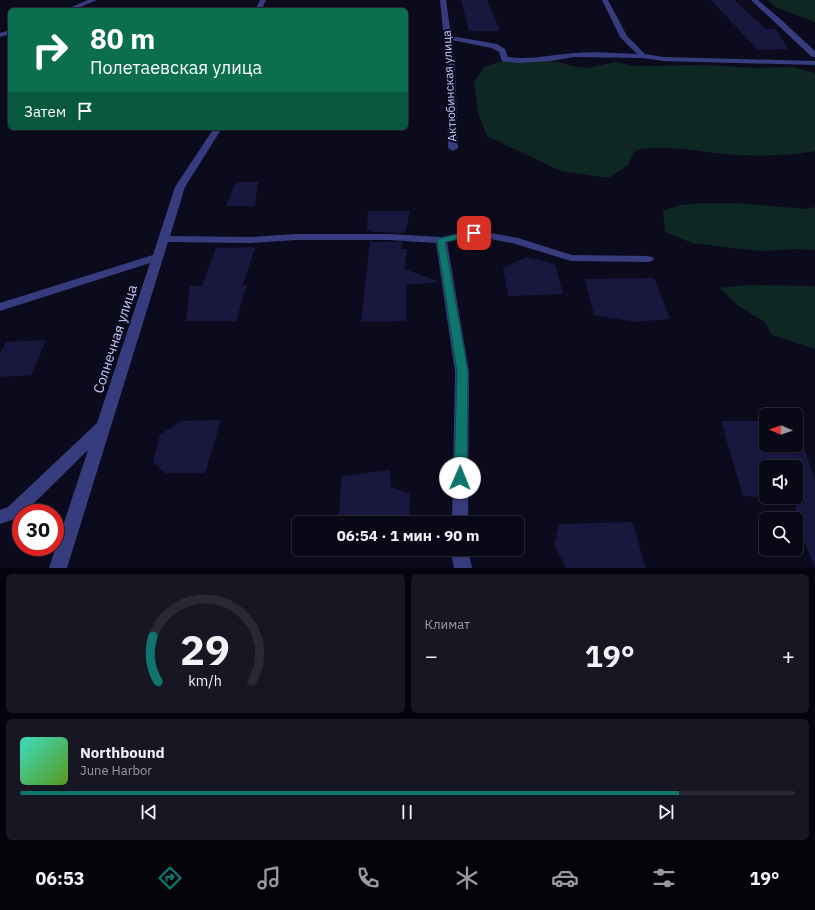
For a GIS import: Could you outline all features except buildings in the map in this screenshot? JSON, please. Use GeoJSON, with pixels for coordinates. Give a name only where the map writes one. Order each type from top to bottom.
{"type":"FeatureCollection","features":[{"type":"Feature","properties":{"kind":"street"},"geometry":{"type":"LineString","coordinates":[[72,8],[94,0]]}},
{"type":"Feature","properties":{"kind":"street","name":"Актюбинская улица"},"geometry":{"type":"LineString","coordinates":[[443,0],[451,69],[453,148]]}},
{"type":"Feature","properties":{"kind":"street"},"geometry":{"type":"LineString","coordinates":[[605,0],[624,36],[643,56]]}},
{"type":"Feature","properties":{"kind":"street"},"geometry":{"type":"LineString","coordinates":[[754,0],[776,18],[815,55]]}},
{"type":"Feature","properties":{"kind":"street"},"geometry":{"type":"LineString","coordinates":[[447,37],[494,46],[502,51],[505,59],[519,61],[551,59],[574,55],[643,56],[663,59],[815,63]]}},
{"type":"Feature","properties":{"kind":"street","name":"Солнечная улица"},"geometry":{"type":"LineString","coordinates":[[58,568],[158,257],[165,240],[180,187],[217,130]]}},
{"type":"Feature","properties":{"kind":"street"},"geometry":{"type":"LineString","coordinates":[[165,240],[389,237],[441,240],[474,233],[514,240],[571,258],[648,259]]}},
{"type":"Feature","properties":{"kind":"street"},"geometry":{"type":"LineString","coordinates":[[441,240],[462,372],[460,516]]}},
{"type":"Feature","properties":{"kind":"street"},"geometry":{"type":"LineString","coordinates":[[0,307],[158,257]]}},
{"type":"Feature","properties":{"kind":"street"},"geometry":{"type":"LineString","coordinates":[[0,517],[14,512],[103,426]]}},
{"type":"Feature","properties":{"kind":"street"},"geometry":{"type":"LineString","coordinates":[[460,556],[463,568]]}},
{"type":"Feature","properties":{"kind":"green space"},"geometry":{"type":"Polygon","coordinates":[[[815,0],[815,22],[775,7],[769,1],[815,0]]]}},
{"type":"Feature","properties":{"kind":"green space"},"geometry":{"type":"Polygon","coordinates":[[[511,58],[559,62],[572,66],[588,68],[615,62],[635,66],[707,65],[756,68],[793,67],[815,73],[815,151],[787,155],[758,156],[674,148],[648,148],[635,150],[628,165],[609,178],[561,171],[487,136],[478,113],[474,82],[484,67],[511,58]]]}},
{"type":"Feature","properties":{"kind":"green space"},"geometry":{"type":"Polygon","coordinates":[[[699,203],[735,203],[807,209],[815,207],[815,250],[795,249],[762,251],[733,248],[692,243],[665,232],[663,211],[680,205],[699,203]]]}},
{"type":"Feature","properties":{"kind":"green space"},"geometry":{"type":"Polygon","coordinates":[[[746,285],[815,286],[815,349],[772,335],[765,322],[738,306],[720,288],[746,285]]]}},
{"type":"Feature","properties":{"kind":"route"},"geometry":{"type":"LineString","coordinates":[[460,478],[462,372],[441,240],[474,233]]}}]}
